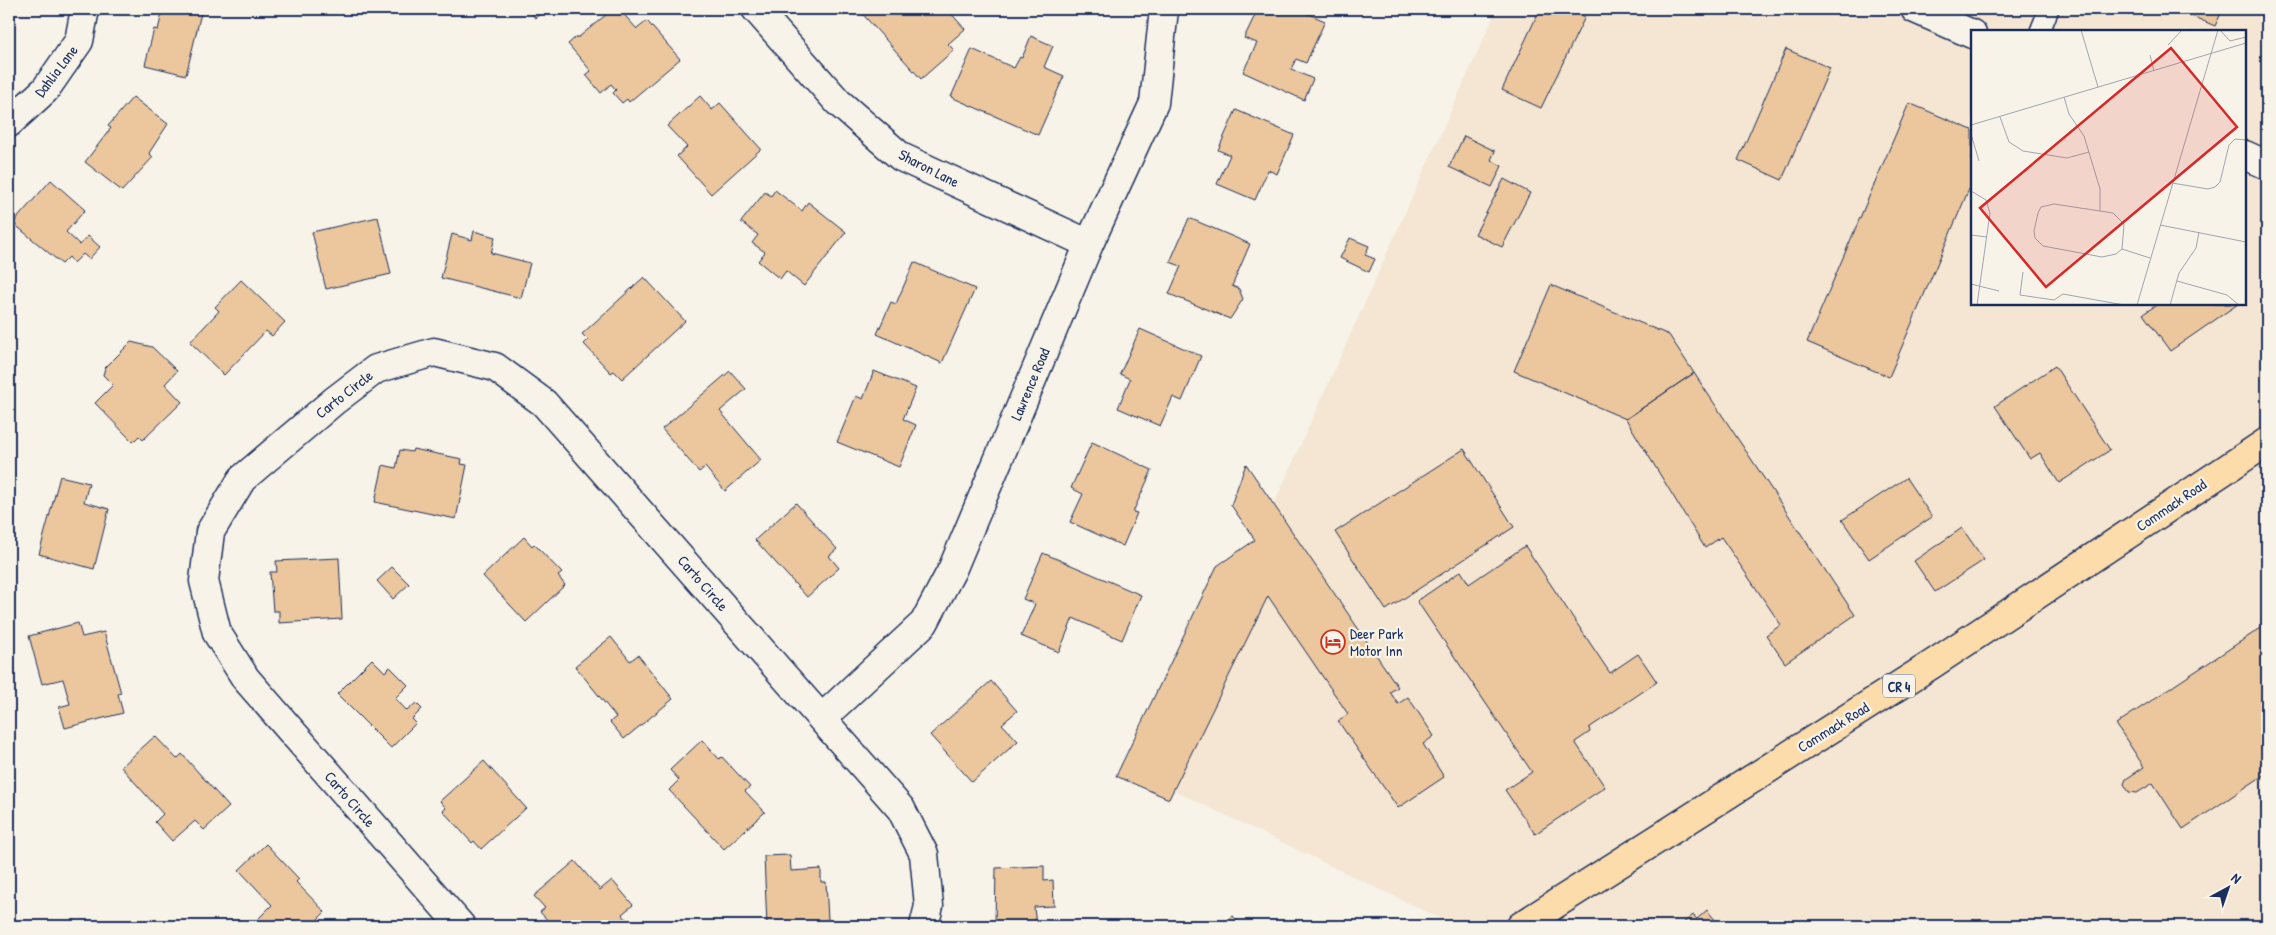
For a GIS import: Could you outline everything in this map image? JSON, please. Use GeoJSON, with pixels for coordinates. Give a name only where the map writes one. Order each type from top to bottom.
{"type":"FeatureCollection","features":[{"type":"Feature","properties":{"kind":"main road","name":"Commack Road"},"geometry":{"type":"LineString","coordinates":[[1520,926],[1931,665],[2267,442]]}},
{"type":"Feature","properties":{"kind":"street","name":"Dahlia Lane"},"geometry":{"type":"LineString","coordinates":[[9,123],[45,90],[79,41],[85,9]]}},
{"type":"Feature","properties":{"kind":"street","name":"Sharon Lane"},"geometry":{"type":"LineString","coordinates":[[756,9],[838,102],[901,157],[1089,244]]}},
{"type":"Feature","properties":{"kind":"street","name":"Lawrence Road"},"geometry":{"type":"LineString","coordinates":[[822,718],[924,623],[952,570],[1089,244],[1154,103],[1164,9]]}},
{"type":"Feature","properties":{"kind":"street"},"geometry":{"type":"LineString","coordinates":[[1916,9],[1971,34]]}},
{"type":"Feature","properties":{"kind":"street"},"geometry":{"type":"LineString","coordinates":[[2246,155],[2267,164]]}},
{"type":"Feature","properties":{"kind":"street","name":"Carto Circle"},"geometry":{"type":"LineString","coordinates":[[461,926],[246,679],[217,633],[204,580],[210,532],[242,479],[334,401],[376,369],[434,352],[495,367],[544,403],[901,809],[924,854],[928,906],[924,926]]}},
{"type":"Feature","properties":{"kind":"lane"},"geometry":{"type":"LineString","coordinates":[[2040,30],[2049,9]]}},
{"type":"Feature","properties":{"kind":"shaded area"},"geometry":{"type":"Polygon","coordinates":[[[1497,9],[2267,9],[2267,926],[1456,926],[1150,779],[1497,9]]]}},
{"type":"Feature","properties":{"kind":"building"},"geometry":{"type":"Polygon","coordinates":[[[163,9],[202,9],[186,75],[145,65],[154,29],[158,30],[163,9]]]}},
{"type":"Feature","properties":{"kind":"building"},"geometry":{"type":"Polygon","coordinates":[[[528,9],[547,9],[535,18],[528,9]]]}},
{"type":"Feature","properties":{"kind":"building"},"geometry":{"type":"Polygon","coordinates":[[[613,9],[619,9],[637,29],[647,21],[680,59],[629,102],[627,99],[622,103],[613,93],[616,90],[611,84],[601,93],[586,75],[591,71],[568,44],[613,9]]]}},
{"type":"Feature","properties":{"kind":"building"},"geometry":{"type":"Polygon","coordinates":[[[858,9],[947,9],[965,29],[948,44],[954,50],[921,79],[858,9]]]}},
{"type":"Feature","properties":{"kind":"building"},"geometry":{"type":"Polygon","coordinates":[[[1258,9],[1297,9],[1325,21],[1306,63],[1296,59],[1291,69],[1313,79],[1304,100],[1243,72],[1257,43],[1244,38],[1258,9]]]}},
{"type":"Feature","properties":{"kind":"building"},"geometry":{"type":"Polygon","coordinates":[[[1540,9],[1568,9],[1585,17],[1541,108],[1502,90],[1540,9]]]}},
{"type":"Feature","properties":{"kind":"building"},"geometry":{"type":"Polygon","coordinates":[[[2175,9],[2223,9],[2215,26],[2175,9]]]}},
{"type":"Feature","properties":{"kind":"building"},"geometry":{"type":"Polygon","coordinates":[[[1031,36],[1053,46],[1044,67],[1064,76],[1038,135],[951,97],[972,49],[1014,68],[1020,57],[1022,58],[1031,36]]]}},
{"type":"Feature","properties":{"kind":"building"},"geometry":{"type":"Polygon","coordinates":[[[1786,49],[1830,68],[1782,180],[1738,160],[1786,49]]]}},
{"type":"Feature","properties":{"kind":"building"},"geometry":{"type":"Polygon","coordinates":[[[700,96],[712,110],[720,103],[761,149],[711,194],[677,156],[687,147],[667,126],[700,96]]]}},
{"type":"Feature","properties":{"kind":"building"},"geometry":{"type":"Polygon","coordinates":[[[133,97],[168,124],[149,153],[153,157],[122,191],[85,162],[111,128],[108,126],[133,97]]]}},
{"type":"Feature","properties":{"kind":"building"},"geometry":{"type":"Polygon","coordinates":[[[1909,103],[1971,130],[1971,184],[1889,377],[1807,342],[1909,103]]]}},
{"type":"Feature","properties":{"kind":"building"},"geometry":{"type":"Polygon","coordinates":[[[1236,110],[1294,135],[1277,174],[1268,170],[1255,200],[1217,184],[1230,155],[1218,150],[1236,110]]]}},
{"type":"Feature","properties":{"kind":"building"},"geometry":{"type":"Polygon","coordinates":[[[1464,136],[1495,151],[1491,160],[1502,166],[1492,187],[1449,167],[1464,136]]]}},
{"type":"Feature","properties":{"kind":"building"},"geometry":{"type":"Polygon","coordinates":[[[1504,179],[1530,193],[1502,247],[1475,234],[1504,179]]]}},
{"type":"Feature","properties":{"kind":"building"},"geometry":{"type":"Polygon","coordinates":[[[51,180],[85,210],[66,232],[80,245],[88,236],[100,247],[89,259],[83,254],[74,263],[69,257],[62,264],[13,223],[51,180]]]}},
{"type":"Feature","properties":{"kind":"building"},"geometry":{"type":"Polygon","coordinates":[[[775,190],[802,211],[808,202],[846,232],[804,286],[786,271],[780,279],[758,261],[765,252],[752,243],[758,235],[741,222],[765,192],[771,196],[775,190]]]}},
{"type":"Feature","properties":{"kind":"building"},"geometry":{"type":"Polygon","coordinates":[[[378,217],[391,274],[326,289],[312,232],[378,217]]]}},
{"type":"Feature","properties":{"kind":"building"},"geometry":{"type":"Polygon","coordinates":[[[1189,218],[1250,244],[1232,286],[1239,289],[1243,299],[1230,319],[1169,294],[1181,266],[1170,262],[1189,218]]]}},
{"type":"Feature","properties":{"kind":"building"},"geometry":{"type":"Polygon","coordinates":[[[474,231],[495,237],[491,253],[530,263],[521,298],[441,278],[452,234],[472,240],[474,231]]]}},
{"type":"Feature","properties":{"kind":"building"},"geometry":{"type":"Polygon","coordinates":[[[1350,238],[1369,246],[1365,255],[1375,259],[1369,272],[1340,258],[1350,238]]]}},
{"type":"Feature","properties":{"kind":"building"},"geometry":{"type":"Polygon","coordinates":[[[914,262],[975,289],[942,363],[877,334],[891,302],[896,304],[914,262]]]}},
{"type":"Feature","properties":{"kind":"building"},"geometry":{"type":"Polygon","coordinates":[[[644,277],[685,321],[622,379],[614,371],[611,373],[584,344],[588,340],[582,334],[644,277]]]}},
{"type":"Feature","properties":{"kind":"building"},"geometry":{"type":"Polygon","coordinates":[[[241,280],[285,322],[272,336],[266,331],[224,375],[190,342],[219,311],[215,307],[241,280]]]}},
{"type":"Feature","properties":{"kind":"building"},"geometry":{"type":"Polygon","coordinates":[[[1551,285],[1669,335],[1694,373],[1626,419],[1514,371],[1551,285]]]}},
{"type":"Feature","properties":{"kind":"building"},"geometry":{"type":"Polygon","coordinates":[[[2156,305],[2237,305],[2170,351],[2143,314],[2156,305]]]}},
{"type":"Feature","properties":{"kind":"building"},"geometry":{"type":"Polygon","coordinates":[[[1140,329],[1201,356],[1182,401],[1173,397],[1160,426],[1118,408],[1130,379],[1120,374],[1140,329]]]}},
{"type":"Feature","properties":{"kind":"building"},"geometry":{"type":"Polygon","coordinates":[[[131,342],[152,347],[177,371],[165,384],[182,402],[143,440],[139,436],[133,442],[95,403],[113,385],[103,375],[105,368],[131,342]]]}},
{"type":"Feature","properties":{"kind":"building"},"geometry":{"type":"Polygon","coordinates":[[[2055,366],[2110,450],[2059,483],[2040,453],[2030,459],[1995,406],[2055,366]]]}},
{"type":"Feature","properties":{"kind":"building"},"geometry":{"type":"Polygon","coordinates":[[[730,371],[746,389],[720,411],[761,460],[725,491],[705,467],[699,472],[662,429],[730,371]]]}},
{"type":"Feature","properties":{"kind":"building"},"geometry":{"type":"Polygon","coordinates":[[[874,371],[916,388],[903,419],[916,425],[899,467],[837,442],[856,396],[863,399],[874,371]]]}},
{"type":"Feature","properties":{"kind":"building"},"geometry":{"type":"Polygon","coordinates":[[[1694,373],[1855,615],[1785,663],[1766,635],[1781,625],[1721,537],[1705,548],[1626,419],[1694,373]]]}},
{"type":"Feature","properties":{"kind":"building"},"geometry":{"type":"Polygon","coordinates":[[[1092,442],[1152,470],[1133,512],[1137,513],[1123,546],[1070,522],[1083,494],[1071,488],[1092,442]]]}},
{"type":"Feature","properties":{"kind":"building"},"geometry":{"type":"Polygon","coordinates":[[[413,449],[462,459],[461,464],[467,465],[456,519],[375,502],[383,465],[396,468],[400,450],[412,452],[413,449]]]}},
{"type":"Feature","properties":{"kind":"building"},"geometry":{"type":"Polygon","coordinates":[[[1464,449],[1514,527],[1386,610],[1335,532],[1464,449]]]}},
{"type":"Feature","properties":{"kind":"building","name":"Deer Park Motor Inn"},"geometry":{"type":"Polygon","coordinates":[[[1246,464],[1398,687],[1390,692],[1398,704],[1408,697],[1434,736],[1423,744],[1444,777],[1398,808],[1338,721],[1348,714],[1268,596],[1169,799],[1116,776],[1217,566],[1255,540],[1231,505],[1246,464]]]}},
{"type":"Feature","properties":{"kind":"building"},"geometry":{"type":"Polygon","coordinates":[[[60,476],[89,483],[84,502],[109,509],[94,569],[39,554],[60,476]]]}},
{"type":"Feature","properties":{"kind":"building"},"geometry":{"type":"Polygon","coordinates":[[[1906,478],[1932,517],[1869,559],[1842,520],[1906,478]]]}},
{"type":"Feature","properties":{"kind":"building"},"geometry":{"type":"Polygon","coordinates":[[[796,503],[837,549],[829,556],[839,568],[807,597],[755,540],[796,503]]]}},
{"type":"Feature","properties":{"kind":"building"},"geometry":{"type":"Polygon","coordinates":[[[1962,528],[1984,560],[1935,592],[1914,561],[1962,528]]]}},
{"type":"Feature","properties":{"kind":"building"},"geometry":{"type":"Polygon","coordinates":[[[524,537],[532,546],[534,544],[562,573],[558,576],[565,585],[526,622],[483,576],[524,537]]]}},
{"type":"Feature","properties":{"kind":"building"},"geometry":{"type":"Polygon","coordinates":[[[1525,546],[1610,673],[1638,654],[1657,682],[1589,728],[1590,732],[1575,742],[1605,787],[1535,834],[1505,790],[1532,772],[1417,601],[1461,571],[1469,584],[1525,546]]]}},
{"type":"Feature","properties":{"kind":"building"},"geometry":{"type":"Polygon","coordinates":[[[1043,553],[1141,595],[1122,640],[1073,618],[1059,652],[1021,636],[1035,604],[1023,599],[1043,553]]]}},
{"type":"Feature","properties":{"kind":"building"},"geometry":{"type":"Polygon","coordinates":[[[339,558],[342,619],[279,623],[279,611],[273,611],[270,572],[277,572],[276,561],[339,558]]]}},
{"type":"Feature","properties":{"kind":"building"},"geometry":{"type":"Polygon","coordinates":[[[392,567],[409,584],[393,599],[377,581],[392,567]]]}},
{"type":"Feature","properties":{"kind":"building"},"geometry":{"type":"Polygon","coordinates":[[[78,623],[82,637],[104,632],[121,693],[118,694],[123,713],[65,728],[59,707],[70,704],[63,679],[42,684],[29,636],[78,623]]]}},
{"type":"Feature","properties":{"kind":"building"},"geometry":{"type":"Polygon","coordinates":[[[2267,624],[2267,773],[2183,829],[2153,783],[2137,793],[2129,792],[2124,784],[2126,779],[2144,767],[2116,724],[2267,624]]]}},
{"type":"Feature","properties":{"kind":"building"},"geometry":{"type":"Polygon","coordinates":[[[611,637],[630,661],[638,655],[673,699],[624,739],[610,722],[616,717],[575,666],[611,637]]]}},
{"type":"Feature","properties":{"kind":"building"},"geometry":{"type":"Polygon","coordinates":[[[372,659],[385,672],[390,667],[408,685],[395,698],[407,711],[416,703],[422,709],[412,719],[416,723],[391,748],[337,694],[372,659]]]}},
{"type":"Feature","properties":{"kind":"building"},"geometry":{"type":"Polygon","coordinates":[[[991,681],[1017,711],[1002,724],[1018,741],[972,782],[930,735],[991,681]]]}},
{"type":"Feature","properties":{"kind":"building"},"geometry":{"type":"Polygon","coordinates":[[[155,736],[177,759],[182,754],[229,807],[204,830],[195,821],[172,841],[155,822],[163,814],[121,767],[155,736]]]}},
{"type":"Feature","properties":{"kind":"building"},"geometry":{"type":"Polygon","coordinates":[[[702,740],[719,759],[722,757],[750,787],[745,791],[765,812],[724,849],[669,790],[679,780],[670,770],[702,740]]]}},
{"type":"Feature","properties":{"kind":"building"},"geometry":{"type":"Polygon","coordinates":[[[484,761],[526,808],[481,849],[474,841],[472,843],[443,811],[446,808],[440,801],[484,761]]]}},
{"type":"Feature","properties":{"kind":"building"},"geometry":{"type":"Polygon","coordinates":[[[266,844],[299,879],[296,882],[325,912],[311,926],[263,926],[257,920],[272,905],[239,870],[266,844]]]}},
{"type":"Feature","properties":{"kind":"building"},"geometry":{"type":"Polygon","coordinates":[[[790,855],[791,871],[821,869],[821,882],[826,882],[828,920],[823,921],[823,926],[767,926],[764,856],[790,855]]]}},
{"type":"Feature","properties":{"kind":"building"},"geometry":{"type":"Polygon","coordinates":[[[575,861],[600,890],[612,880],[633,905],[622,914],[628,921],[622,926],[548,926],[551,924],[540,912],[545,908],[534,896],[575,861]]]}},
{"type":"Feature","properties":{"kind":"building"},"geometry":{"type":"Polygon","coordinates":[[[1044,866],[1044,881],[1053,880],[1054,906],[1034,907],[1036,926],[995,926],[996,868],[1044,866]]]}},
{"type":"Feature","properties":{"kind":"building"},"geometry":{"type":"Polygon","coordinates":[[[1707,910],[1720,926],[1684,926],[1682,924],[1693,915],[1697,919],[1707,910]]]}},
{"type":"Feature","properties":{"kind":"building"},"geometry":{"type":"Polygon","coordinates":[[[1233,916],[1242,926],[1218,926],[1233,916]]]}},
{"type":"Feature","properties":{"kind":"place","name":"Deer Park Motor Inn"},"geometry":{"type":"Point","coordinates":[1333,642]}}]}
